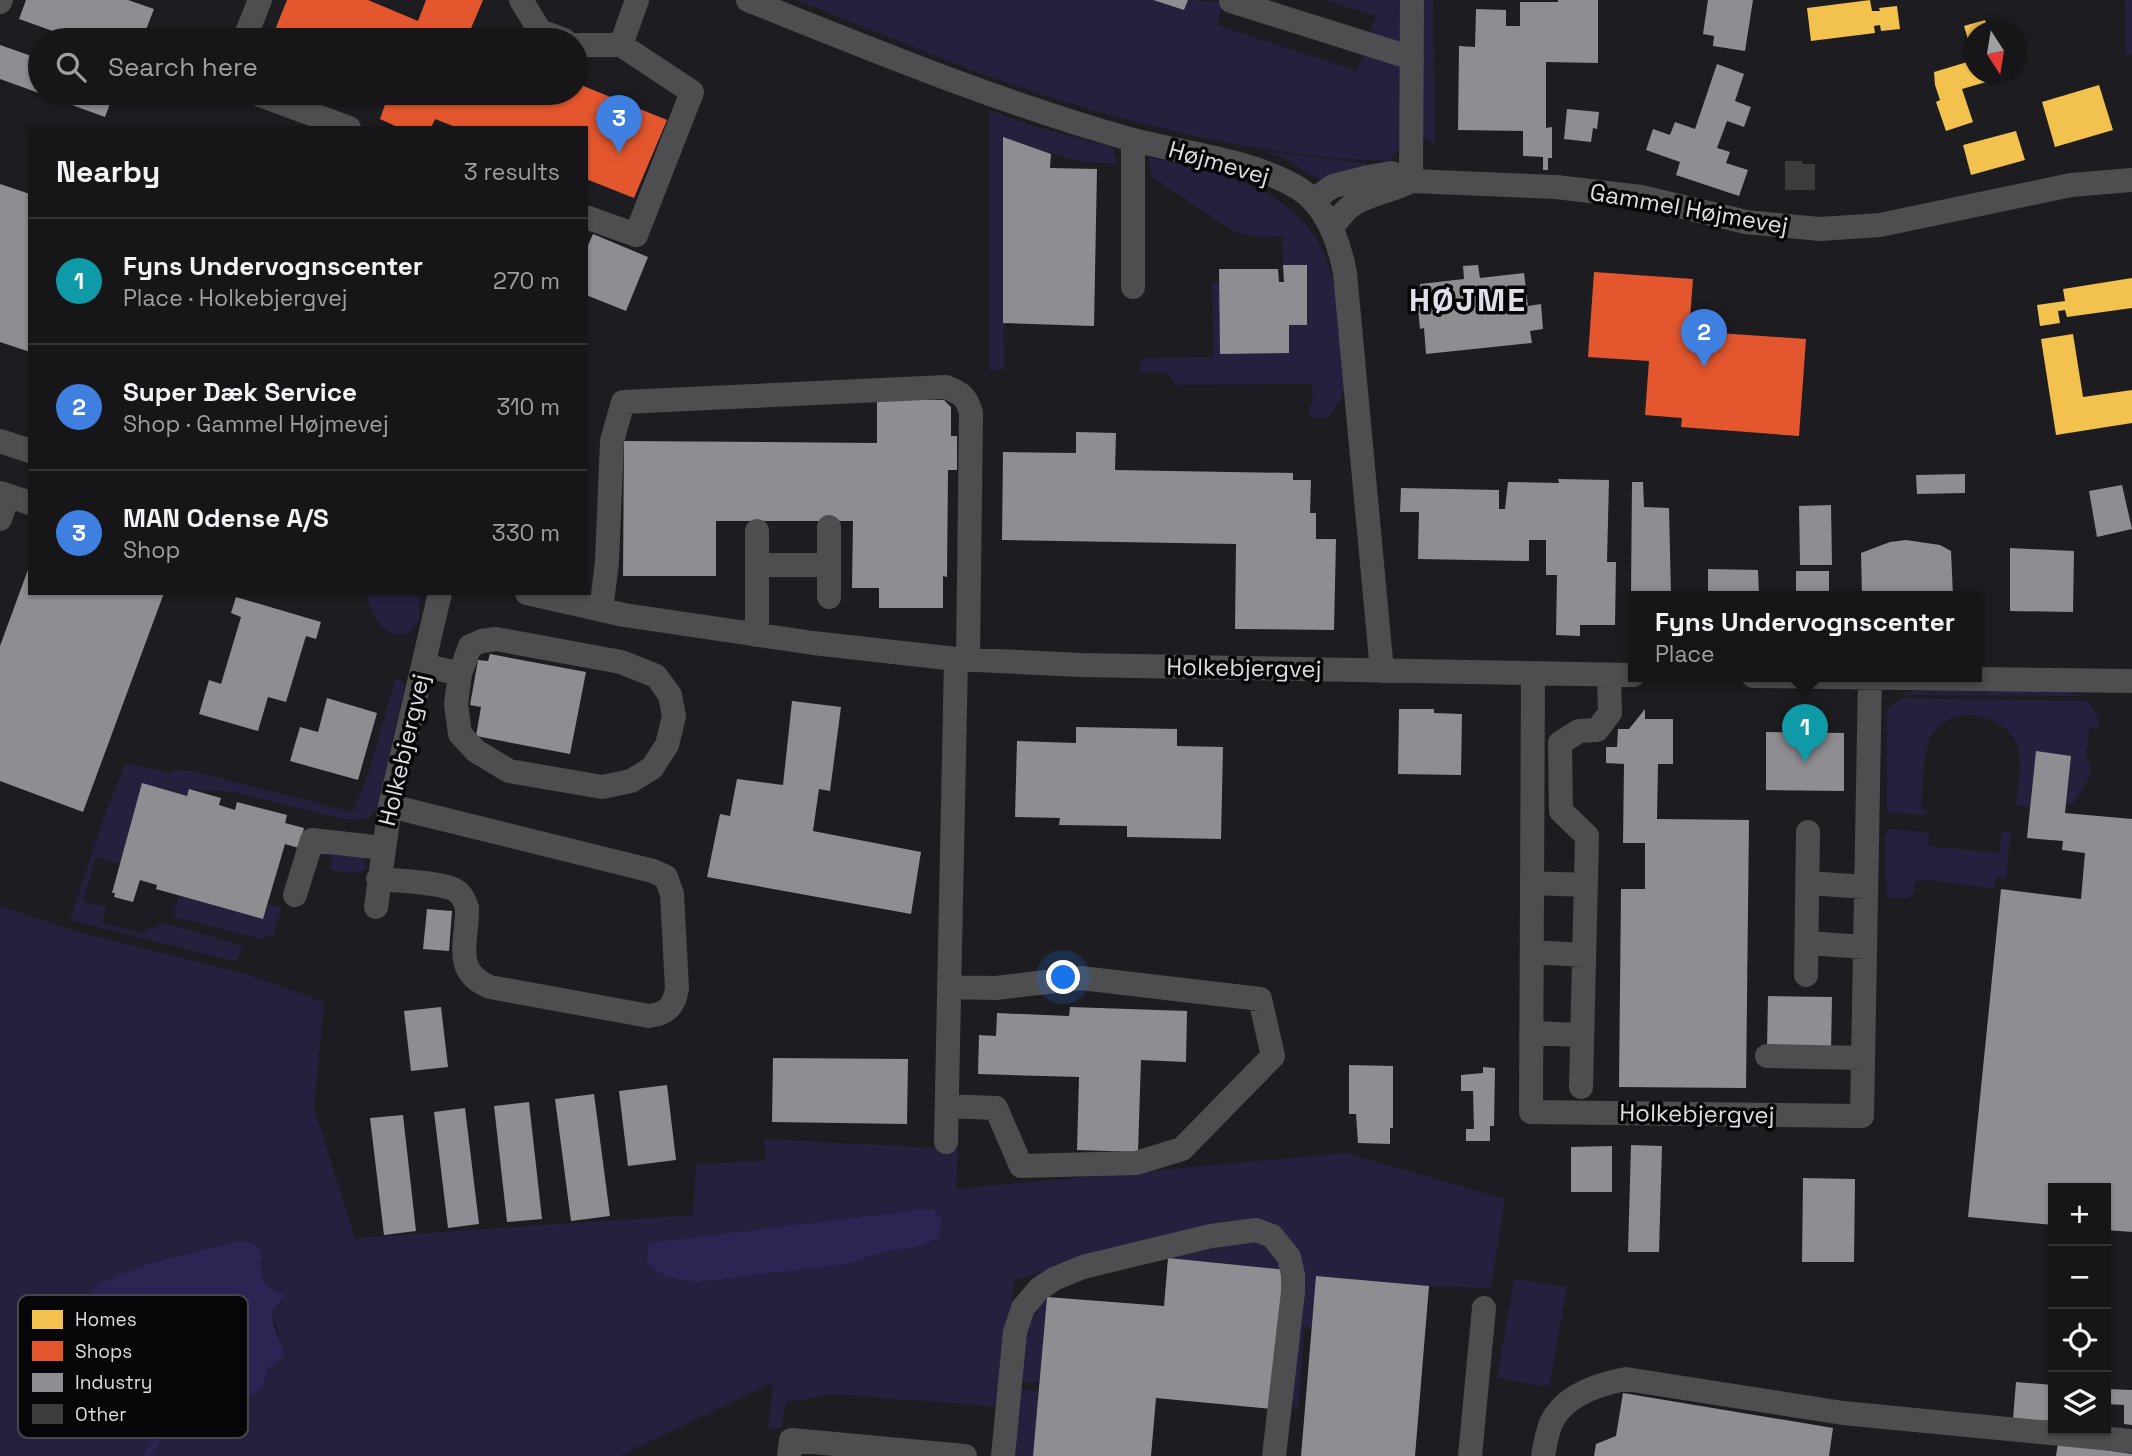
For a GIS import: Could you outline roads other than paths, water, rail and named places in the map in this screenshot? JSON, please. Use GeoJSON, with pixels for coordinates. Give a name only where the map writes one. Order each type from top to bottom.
{"type":"FeatureCollection","features":[{"type":"Feature","properties":{"kind":"street"},"geometry":{"type":"LineString","coordinates":[[249,28],[260,0]]}},
{"type":"Feature","properties":{"kind":"street"},"geometry":{"type":"LineString","coordinates":[[521,0],[538,28]]}},
{"type":"Feature","properties":{"kind":"street"},"geometry":{"type":"LineString","coordinates":[[621,45],[637,0]]}},
{"type":"Feature","properties":{"kind":"street","name":"Højmevej"},"geometry":{"type":"LineString","coordinates":[[748,0],[956,83],[1133,140],[1259,171],[1298,188],[1313,200],[1338,240],[1345,273],[1382,671]]}},
{"type":"Feature","properties":{"kind":"street"},"geometry":{"type":"LineString","coordinates":[[1410,181],[1412,0]]}},
{"type":"Feature","properties":{"kind":"street"},"geometry":{"type":"LineString","coordinates":[[1231,1],[1412,58]]}},
{"type":"Feature","properties":{"kind":"street"},"geometry":{"type":"LineString","coordinates":[[588,45],[621,45],[692,92],[636,236],[588,218]]}},
{"type":"Feature","properties":{"kind":"street"},"geometry":{"type":"LineString","coordinates":[[287,105],[344,126]]}},
{"type":"Feature","properties":{"kind":"street"},"geometry":{"type":"LineString","coordinates":[[1133,140],[1133,288]]}},
{"type":"Feature","properties":{"kind":"street","name":"Gammel Højmevej"},"geometry":{"type":"LineString","coordinates":[[1313,200],[1333,187],[1391,173],[1410,181],[1556,187],[1641,197],[1746,222],[1820,229],[1880,225],[2071,185],[2132,180]]}},
{"type":"Feature","properties":{"kind":"street","name":"Gammel Højmevej"},"geometry":{"type":"LineString","coordinates":[[1331,228],[1352,205],[1379,193],[1396,190],[1410,181]]}},
{"type":"Feature","properties":{"kind":"street"},"geometry":{"type":"LineString","coordinates":[[601,610],[607,562],[612,441],[624,402],[946,387],[961,393],[968,402],[971,413],[949,986],[946,1142]]}},
{"type":"Feature","properties":{"kind":"street"},"geometry":{"type":"LineString","coordinates":[[0,441],[28,451]]}},
{"type":"Feature","properties":{"kind":"street"},"geometry":{"type":"LineString","coordinates":[[0,519],[12,497]]}},
{"type":"Feature","properties":{"kind":"street"},"geometry":{"type":"LineString","coordinates":[[829,597],[830,527]]}},
{"type":"Feature","properties":{"kind":"street"},"geometry":{"type":"LineString","coordinates":[[757,531],[757,635]]}},
{"type":"Feature","properties":{"kind":"street"},"geometry":{"type":"LineString","coordinates":[[757,565],[829,565]]}},
{"type":"Feature","properties":{"kind":"street","name":"Holkebjergvej"},"geometry":{"type":"LineString","coordinates":[[376,907],[390,806],[440,595]]}},
{"type":"Feature","properties":{"kind":"street","name":"Holkebjergvej"},"geometry":{"type":"LineString","coordinates":[[536,595],[601,610],[757,635],[962,659],[1092,665],[1621,675]]}},
{"type":"Feature","properties":{"kind":"street"},"geometry":{"type":"LineString","coordinates":[[496,639],[621,662],[656,676],[670,695],[674,716],[667,745],[652,768],[631,781],[603,787],[509,771],[476,751],[460,734],[456,704],[460,674],[470,646],[496,639]]}},
{"type":"Feature","properties":{"kind":"street"},"geometry":{"type":"LineString","coordinates":[[423,664],[460,674]]}},
{"type":"Feature","properties":{"kind":"street","name":"Holkebjergvej"},"geometry":{"type":"LineString","coordinates":[[1533,674],[1531,1112],[1862,1116],[1870,682]]}},
{"type":"Feature","properties":{"kind":"street"},"geometry":{"type":"LineString","coordinates":[[1581,1087],[1587,836],[1560,811],[1560,743],[1579,731],[1597,730],[1611,713],[1621,675]]}},
{"type":"Feature","properties":{"kind":"street"},"geometry":{"type":"LineString","coordinates":[[1982,679],[2132,681]]}},
{"type":"Feature","properties":{"kind":"street"},"geometry":{"type":"LineString","coordinates":[[378,879],[447,887],[458,891],[465,899],[467,908],[465,963],[470,975],[490,987],[649,1016],[660,1015],[670,1008],[675,1000],[677,989],[673,894],[666,877],[653,871],[390,806]]}},
{"type":"Feature","properties":{"kind":"street"},"geometry":{"type":"LineString","coordinates":[[1806,975],[1808,832]]}},
{"type":"Feature","properties":{"kind":"street"},"geometry":{"type":"LineString","coordinates":[[295,895],[312,840],[383,848]]}},
{"type":"Feature","properties":{"kind":"street"},"geometry":{"type":"LineString","coordinates":[[1532,883],[1586,885]]}},
{"type":"Feature","properties":{"kind":"street"},"geometry":{"type":"LineString","coordinates":[[1808,883],[1866,887]]}},
{"type":"Feature","properties":{"kind":"street"},"geometry":{"type":"LineString","coordinates":[[1807,943],[1865,947]]}},
{"type":"Feature","properties":{"kind":"street"},"geometry":{"type":"LineString","coordinates":[[1532,952],[1584,955]]}},
{"type":"Feature","properties":{"kind":"street"},"geometry":{"type":"LineString","coordinates":[[947,1106],[996,1108],[1021,1166],[1136,1163],[1182,1149],[1273,1056],[1261,999],[1081,978],[996,988],[949,986]]}},
{"type":"Feature","properties":{"kind":"street"},"geometry":{"type":"LineString","coordinates":[[1531,1033],[1582,1035]]}},
{"type":"Feature","properties":{"kind":"street"},"geometry":{"type":"LineString","coordinates":[[1767,1056],[1863,1058]]}},
{"type":"Feature","properties":{"kind":"street"},"geometry":{"type":"LineString","coordinates":[[1003,1456],[1015,1332],[1023,1308],[1039,1289],[1054,1279],[1083,1267],[1211,1236],[1256,1230],[1272,1236],[1281,1244],[1289,1257],[1293,1275],[1274,1456]]}},
{"type":"Feature","properties":{"kind":"street"},"geometry":{"type":"LineString","coordinates":[[1470,1456],[1484,1308]]}},
{"type":"Feature","properties":{"kind":"street"},"geometry":{"type":"LineString","coordinates":[[1543,1456],[1552,1422],[1563,1407],[1580,1394],[1603,1383],[1626,1380],[1843,1413],[2132,1441]]}},
{"type":"Feature","properties":{"kind":"street"},"geometry":{"type":"LineString","coordinates":[[789,1456],[791,1440],[965,1456]]}},
{"type":"Feature","properties":{"kind":"waterway"},"geometry":{"type":"LineString","coordinates":[[147,1456],[158,1438]]}},
{"type":"Feature","properties":{"kind":"place","name":"MAN Odense A/S"},"geometry":{"type":"Point","coordinates":[619,153]}},
{"type":"Feature","properties":{"kind":"place","name":"Super Dæk Service"},"geometry":{"type":"Point","coordinates":[1704,367]}},
{"type":"Feature","properties":{"kind":"place","name":"Fyns Undervognscenter"},"geometry":{"type":"Point","coordinates":[1805,762]}},
{"type":"Feature","properties":{"kind":"district","name":"HØJME"},"geometry":{"type":"Point","coordinates":[1468,300]}}]}
